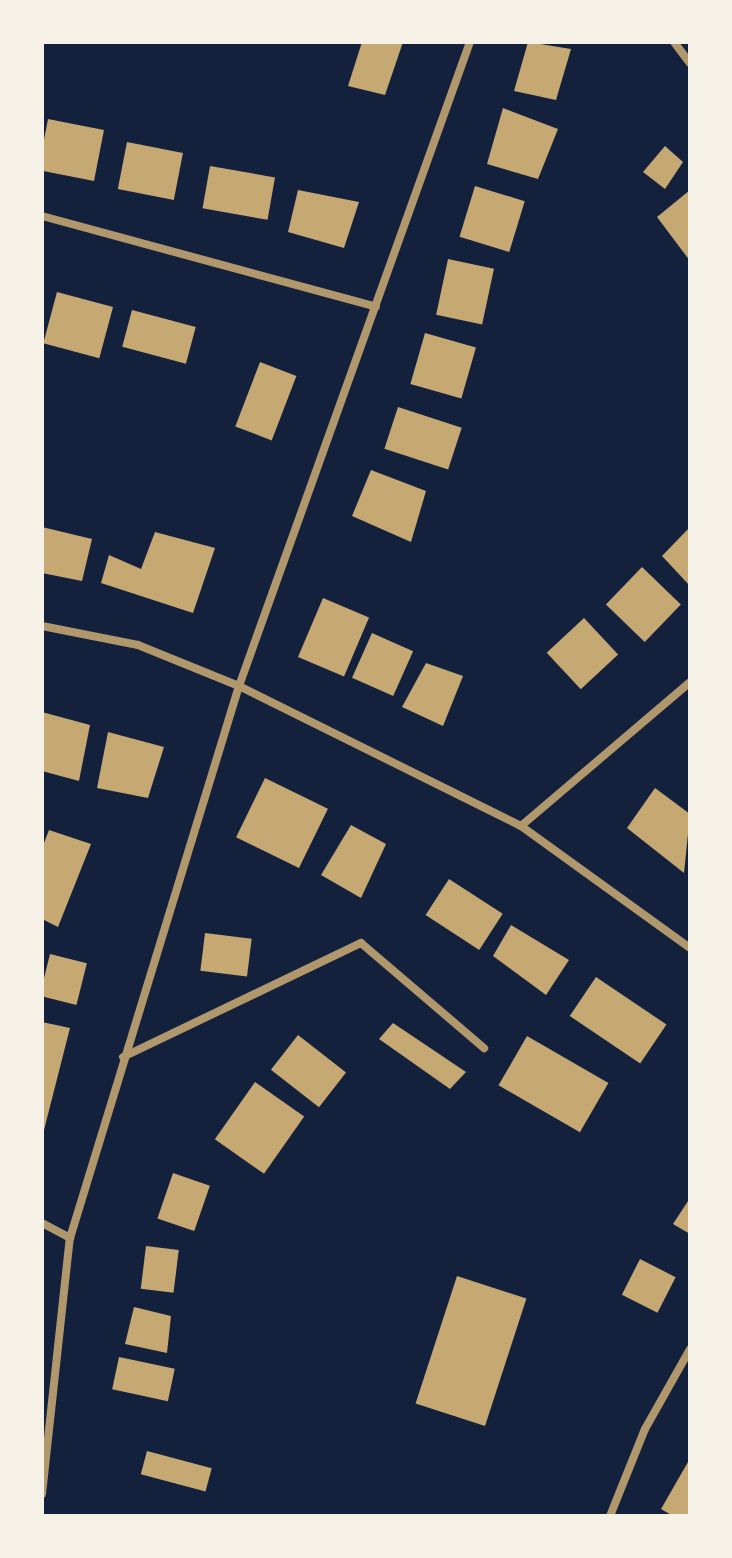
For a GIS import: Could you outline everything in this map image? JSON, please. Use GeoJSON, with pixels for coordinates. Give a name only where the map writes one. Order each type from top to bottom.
{"type":"FeatureCollection","features":[{"type":"Feature","properties":{"kind":"street"},"geometry":{"type":"LineString","coordinates":[[42,1494],[70,1238],[123,1057],[239,686],[470,42]]}},
{"type":"Feature","properties":{"kind":"street"},"geometry":{"type":"LineString","coordinates":[[674,42],[690,63]]}},
{"type":"Feature","properties":{"kind":"street"},"geometry":{"type":"LineString","coordinates":[[42,216],[376,307]]}},
{"type":"Feature","properties":{"kind":"street"},"geometry":{"type":"LineString","coordinates":[[42,626],[138,645],[239,686],[521,826],[690,948]]}},
{"type":"Feature","properties":{"kind":"street"},"geometry":{"type":"LineString","coordinates":[[521,826],[690,682]]}},
{"type":"Feature","properties":{"kind":"street"},"geometry":{"type":"LineString","coordinates":[[123,1057],[361,943],[484,1048]]}},
{"type":"Feature","properties":{"kind":"street"},"geometry":{"type":"LineString","coordinates":[[42,1223],[70,1238]]}},
{"type":"Feature","properties":{"kind":"street"},"geometry":{"type":"LineString","coordinates":[[610,1516],[645,1429],[690,1349]]}},
{"type":"Feature","properties":{"kind":"building"},"geometry":{"type":"Polygon","coordinates":[[[362,42],[403,42],[385,95],[348,86],[362,42]]]}},
{"type":"Feature","properties":{"kind":"building"},"geometry":{"type":"Polygon","coordinates":[[[528,42],[571,49],[556,100],[514,91],[528,42]]]}},
{"type":"Feature","properties":{"kind":"building"},"geometry":{"type":"Polygon","coordinates":[[[503,108],[558,129],[538,179],[487,164],[503,108]]]}},
{"type":"Feature","properties":{"kind":"building"},"geometry":{"type":"Polygon","coordinates":[[[48,119],[104,130],[94,181],[42,171],[42,150],[48,119]]]}},
{"type":"Feature","properties":{"kind":"building"},"geometry":{"type":"Polygon","coordinates":[[[127,142],[183,153],[174,200],[118,189],[127,142]]]}},
{"type":"Feature","properties":{"kind":"building"},"geometry":{"type":"Polygon","coordinates":[[[665,146],[683,162],[665,189],[643,172],[665,146]]]}},
{"type":"Feature","properties":{"kind":"building"},"geometry":{"type":"Polygon","coordinates":[[[210,166],[275,177],[268,220],[203,208],[210,166]]]}},
{"type":"Feature","properties":{"kind":"building"},"geometry":{"type":"Polygon","coordinates":[[[475,186],[525,201],[509,252],[460,237],[475,186]]]}},
{"type":"Feature","properties":{"kind":"building"},"geometry":{"type":"Polygon","coordinates":[[[298,190],[359,202],[344,248],[288,232],[298,190]]]}},
{"type":"Feature","properties":{"kind":"building"},"geometry":{"type":"Polygon","coordinates":[[[690,190],[690,261],[657,217],[690,190]]]}},
{"type":"Feature","properties":{"kind":"building"},"geometry":{"type":"Polygon","coordinates":[[[448,259],[494,269],[482,325],[436,315],[448,259]]]}},
{"type":"Feature","properties":{"kind":"building"},"geometry":{"type":"Polygon","coordinates":[[[57,292],[113,307],[99,358],[43,343],[57,292]]]}},
{"type":"Feature","properties":{"kind":"building"},"geometry":{"type":"Polygon","coordinates":[[[132,310],[196,327],[186,364],[122,347],[132,310]]]}},
{"type":"Feature","properties":{"kind":"building"},"geometry":{"type":"Polygon","coordinates":[[[425,333],[476,348],[461,399],[410,384],[425,333]]]}},
{"type":"Feature","properties":{"kind":"building"},"geometry":{"type":"Polygon","coordinates":[[[260,362],[296,376],[272,440],[235,426],[260,362]]]}},
{"type":"Feature","properties":{"kind":"building"},"geometry":{"type":"Polygon","coordinates":[[[398,407],[462,428],[448,470],[384,449],[398,407]]]}},
{"type":"Feature","properties":{"kind":"building"},"geometry":{"type":"Polygon","coordinates":[[[371,470],[426,491],[411,542],[352,516],[371,470]]]}},
{"type":"Feature","properties":{"kind":"building"},"geometry":{"type":"Polygon","coordinates":[[[42,527],[92,539],[82,581],[42,573],[42,527]]]}},
{"type":"Feature","properties":{"kind":"building"},"geometry":{"type":"Polygon","coordinates":[[[690,527],[690,586],[662,556],[690,527]]]}},
{"type":"Feature","properties":{"kind":"building"},"geometry":{"type":"Polygon","coordinates":[[[155,532],[215,548],[193,613],[101,583],[109,555],[141,569],[155,532]]]}},
{"type":"Feature","properties":{"kind":"building"},"geometry":{"type":"Polygon","coordinates":[[[642,567],[681,605],[645,642],[606,604],[642,567]]]}},
{"type":"Feature","properties":{"kind":"building"},"geometry":{"type":"Polygon","coordinates":[[[323,598],[369,618],[344,676],[298,657],[323,598]]]}},
{"type":"Feature","properties":{"kind":"building"},"geometry":{"type":"Polygon","coordinates":[[[584,618],[618,655],[581,689],[547,653],[584,618]]]}},
{"type":"Feature","properties":{"kind":"building"},"geometry":{"type":"Polygon","coordinates":[[[372,633],[413,651],[393,696],[352,678],[372,633]]]}},
{"type":"Feature","properties":{"kind":"building"},"geometry":{"type":"Polygon","coordinates":[[[426,663],[463,676],[443,726],[402,707],[426,663]]]}},
{"type":"Feature","properties":{"kind":"building"},"geometry":{"type":"Polygon","coordinates":[[[42,712],[90,725],[79,781],[42,771],[42,712]]]}},
{"type":"Feature","properties":{"kind":"building"},"geometry":{"type":"Polygon","coordinates":[[[108,732],[164,747],[148,798],[97,788],[108,732]]]}},
{"type":"Feature","properties":{"kind":"building"},"geometry":{"type":"Polygon","coordinates":[[[265,778],[328,809],[299,868],[236,837],[265,778]]]}},
{"type":"Feature","properties":{"kind":"building"},"geometry":{"type":"Polygon","coordinates":[[[655,788],[690,814],[684,873],[627,828],[655,788]]]}},
{"type":"Feature","properties":{"kind":"building"},"geometry":{"type":"Polygon","coordinates":[[[351,825],[386,844],[361,898],[321,875],[351,825]]]}},
{"type":"Feature","properties":{"kind":"building"},"geometry":{"type":"Polygon","coordinates":[[[49,830],[91,844],[58,927],[42,919],[42,848],[49,830]]]}},
{"type":"Feature","properties":{"kind":"building"},"geometry":{"type":"Polygon","coordinates":[[[449,879],[503,914],[479,950],[426,915],[449,879]]]}},
{"type":"Feature","properties":{"kind":"building"},"geometry":{"type":"Polygon","coordinates":[[[511,925],[569,960],[546,995],[493,956],[511,925]]]}},
{"type":"Feature","properties":{"kind":"building"},"geometry":{"type":"Polygon","coordinates":[[[205,933],[252,939],[247,976],[200,971],[205,933]]]}},
{"type":"Feature","properties":{"kind":"building"},"geometry":{"type":"Polygon","coordinates":[[[50,954],[87,963],[76,1005],[42,996],[50,954]]]}},
{"type":"Feature","properties":{"kind":"building"},"geometry":{"type":"Polygon","coordinates":[[[596,977],[666,1025],[640,1063],[570,1016],[596,977]]]}},
{"type":"Feature","properties":{"kind":"building"},"geometry":{"type":"Polygon","coordinates":[[[42,1022],[70,1028],[43,1134],[42,1134],[42,1022]]]}},
{"type":"Feature","properties":{"kind":"building"},"geometry":{"type":"Polygon","coordinates":[[[393,1023],[466,1072],[450,1089],[379,1039],[393,1023]]]}},
{"type":"Feature","properties":{"kind":"building"},"geometry":{"type":"Polygon","coordinates":[[[298,1035],[346,1073],[319,1107],[271,1070],[298,1035]]]}},
{"type":"Feature","properties":{"kind":"building"},"geometry":{"type":"Polygon","coordinates":[[[527,1036],[608,1083],[580,1132],[498,1085],[527,1036]]]}},
{"type":"Feature","properties":{"kind":"building"},"geometry":{"type":"Polygon","coordinates":[[[255,1082],[304,1116],[264,1174],[215,1139],[255,1082]]]}},
{"type":"Feature","properties":{"kind":"building"},"geometry":{"type":"Polygon","coordinates":[[[173,1173],[210,1186],[194,1231],[157,1218],[173,1173]]]}},
{"type":"Feature","properties":{"kind":"building"},"geometry":{"type":"Polygon","coordinates":[[[690,1198],[690,1234],[673,1224],[690,1198]]]}},
{"type":"Feature","properties":{"kind":"building"},"geometry":{"type":"Polygon","coordinates":[[[146,1246],[179,1250],[174,1293],[141,1289],[146,1246]]]}},
{"type":"Feature","properties":{"kind":"building"},"geometry":{"type":"Polygon","coordinates":[[[640,1259],[676,1277],[657,1313],[622,1295],[640,1259]]]}},
{"type":"Feature","properties":{"kind":"building"},"geometry":{"type":"Polygon","coordinates":[[[457,1276],[526,1299],[485,1426],[416,1403],[457,1276]]]}},
{"type":"Feature","properties":{"kind":"building"},"geometry":{"type":"Polygon","coordinates":[[[134,1307],[171,1316],[167,1353],[125,1344],[134,1307]]]}},
{"type":"Feature","properties":{"kind":"building"},"geometry":{"type":"Polygon","coordinates":[[[119,1357],[175,1369],[168,1401],[112,1389],[119,1357]]]}},
{"type":"Feature","properties":{"kind":"building"},"geometry":{"type":"Polygon","coordinates":[[[147,1451],[212,1468],[206,1492],[141,1474],[147,1451]]]}},
{"type":"Feature","properties":{"kind":"building"},"geometry":{"type":"Polygon","coordinates":[[[688,1462],[690,1516],[673,1516],[661,1509],[688,1462]]]}}]}
